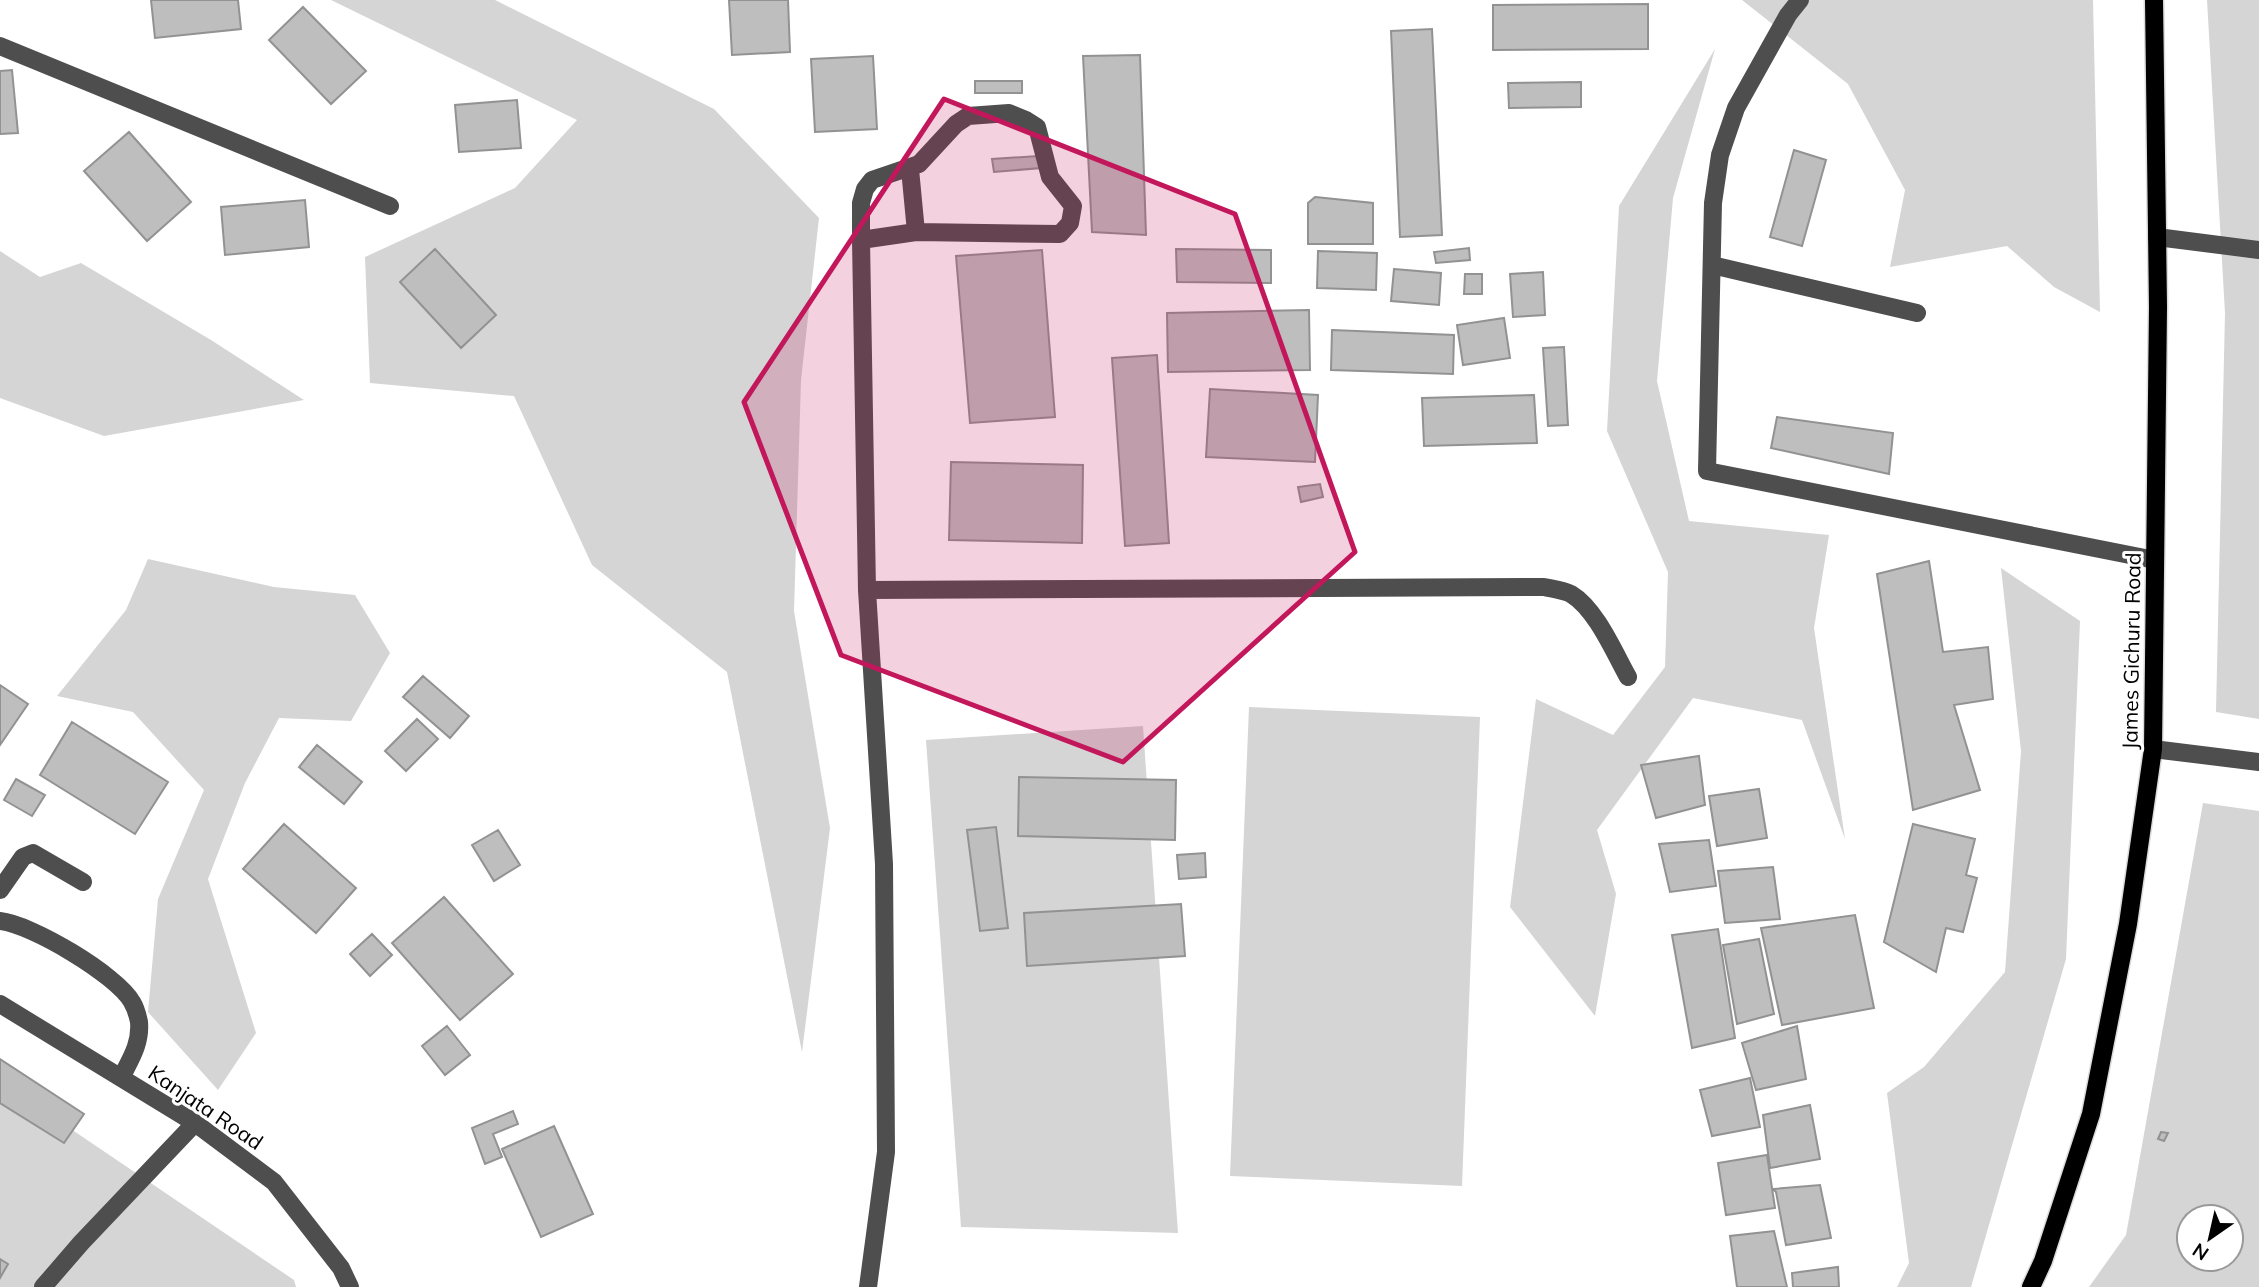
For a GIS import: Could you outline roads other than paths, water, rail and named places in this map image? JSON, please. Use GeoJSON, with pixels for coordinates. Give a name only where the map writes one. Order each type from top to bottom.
{"type":"FeatureCollection","features":[{"type":"Feature","properties":{"kind":"main road","name":"James Gichuru Road"},"geometry":{"type":"LineString","coordinates":[[2031,1287],[2043,1261],[2091,1114],[2128,924],[2153,749],[2157,237],[2154,0]]}},
{"type":"Feature","properties":{"kind":"street"},"geometry":{"type":"LineString","coordinates":[[1800,0],[1788,15],[1736,108],[1718,167],[1713,203],[1707,471],[2155,560]]}},
{"type":"Feature","properties":{"kind":"street"},"geometry":{"type":"LineString","coordinates":[[0,46],[390,206]]}},
{"type":"Feature","properties":{"kind":"street"},"geometry":{"type":"LineString","coordinates":[[861,240],[916,232],[1060,234],[1070,223],[1073,206],[1050,177],[1037,127],[1009,113],[968,116],[956,124],[925,158],[910,169],[872,180],[865,189],[861,202],[861,240],[867,590],[884,864],[886,1152],[865,1286]]}},
{"type":"Feature","properties":{"kind":"street"},"geometry":{"type":"LineString","coordinates":[[910,169],[916,232]]}},
{"type":"Feature","properties":{"kind":"street"},"geometry":{"type":"LineString","coordinates":[[2157,237],[2259,250]]}},
{"type":"Feature","properties":{"kind":"street"},"geometry":{"type":"LineString","coordinates":[[1712,265],[1917,313]]}},
{"type":"Feature","properties":{"kind":"street"},"geometry":{"type":"LineString","coordinates":[[867,590],[1544,587],[1568,593],[1584,605],[1597,622],[1628,677]]}},
{"type":"Feature","properties":{"kind":"street"},"geometry":{"type":"LineString","coordinates":[[2153,749],[2259,762]]}},
{"type":"Feature","properties":{"kind":"street"},"geometry":{"type":"LineString","coordinates":[[0,890],[23,857],[33,853],[83,882]]}},
{"type":"Feature","properties":{"kind":"street"},"geometry":{"type":"LineString","coordinates":[[0,921],[11,922],[69,950],[111,981],[132,1001],[139,1022],[138,1045],[121,1078]]}},
{"type":"Feature","properties":{"kind":"street","name":"Kanjata Road"},"geometry":{"type":"LineString","coordinates":[[0,1004],[195,1123],[274,1182],[341,1268],[350,1287]]}},
{"type":"Feature","properties":{"kind":"street"},"geometry":{"type":"LineString","coordinates":[[43,1287],[195,1123]]}}]}
